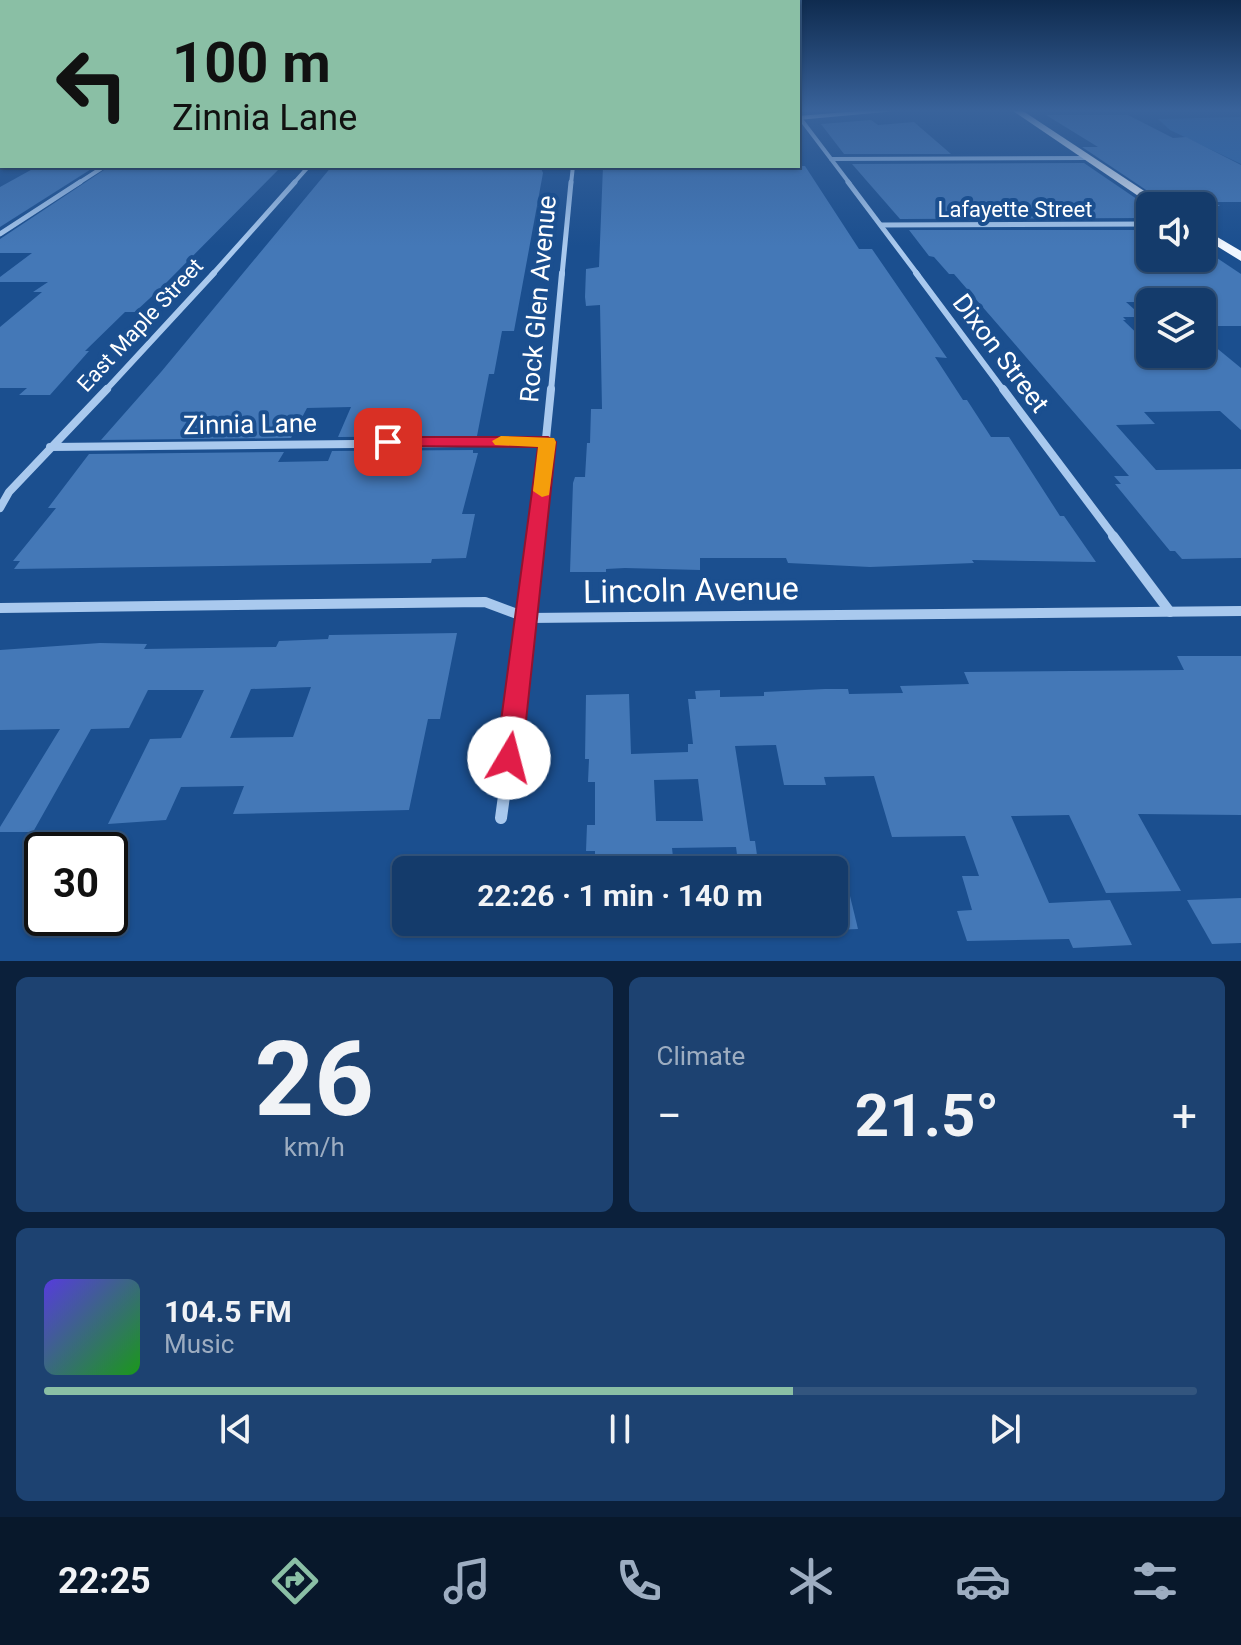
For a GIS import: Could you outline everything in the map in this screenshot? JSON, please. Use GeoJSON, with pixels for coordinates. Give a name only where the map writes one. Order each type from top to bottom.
{"type":"FeatureCollection","features":[{"type":"Feature","properties":{"kind":"main road"},"geometry":{"type":"LineString","coordinates":[[1084,156],[1139,192]]}},
{"type":"Feature","properties":{"kind":"main road"},"geometry":{"type":"LineString","coordinates":[[1216,241],[1241,257]]}},
{"type":"Feature","properties":{"kind":"street","name":"Dixon Street"},"geometry":{"type":"LineString","coordinates":[[829,156],[1170,612]]}},
{"type":"Feature","properties":{"kind":"street"},"geometry":{"type":"LineString","coordinates":[[831,159],[1087,158]]}},
{"type":"Feature","properties":{"kind":"street"},"geometry":{"type":"LineString","coordinates":[[0,234],[102,168]]}},
{"type":"Feature","properties":{"kind":"street","name":"East Maple Street"},"geometry":{"type":"LineString","coordinates":[[0,508],[9,492],[177,315],[307,168]]}},
{"type":"Feature","properties":{"kind":"street","name":"Rock Glen Avenue"},"geometry":{"type":"LineString","coordinates":[[501,818],[548,442],[573,168]]}},
{"type":"Feature","properties":{"kind":"street","name":"Lafayette Street"},"geometry":{"type":"LineString","coordinates":[[881,225],[1136,224]]}},
{"type":"Feature","properties":{"kind":"street","name":"Zinnia Lane"},"geometry":{"type":"LineString","coordinates":[[50,447],[548,442]]}},
{"type":"Feature","properties":{"kind":"street","name":"Lincoln Avenue"},"geometry":{"type":"LineString","coordinates":[[0,608],[485,602],[528,618],[1241,611]]}},
{"type":"Feature","properties":{"kind":"shaded area"},"geometry":{"type":"Polygon","coordinates":[[[1224,156],[1241,156],[1241,164],[1224,156]]]}},
{"type":"Feature","properties":{"kind":"building"},"geometry":{"type":"Polygon","coordinates":[[[1095,156],[1223,156],[1241,165],[1241,202],[1216,202],[1216,192],[1149,192],[1095,156]]]}},
{"type":"Feature","properties":{"kind":"building"},"geometry":{"type":"Polygon","coordinates":[[[1084,163],[1136,198],[1136,218],[900,219],[852,164],[1084,163]]]}},
{"type":"Feature","properties":{"kind":"building"},"geometry":{"type":"Polygon","coordinates":[[[805,166],[859,249],[872,249],[947,358],[935,357],[963,400],[967,400],[991,437],[1009,437],[1060,516],[1064,516],[1096,562],[972,560],[974,563],[870,567],[788,563],[786,558],[700,558],[700,570],[625,568],[606,569],[606,572],[570,572],[573,483],[575,477],[585,477],[591,409],[602,409],[600,305],[586,306],[585,297],[586,269],[599,267],[603,168],[805,166]]]}},
{"type":"Feature","properties":{"kind":"building"},"geometry":{"type":"Polygon","coordinates":[[[34,168],[93,168],[0,227],[0,187],[34,168]]]}},
{"type":"Feature","properties":{"kind":"building"},"geometry":{"type":"Polygon","coordinates":[[[107,168],[278,170],[163,286],[135,312],[125,312],[85,351],[89,351],[50,395],[19,395],[27,388],[0,388],[0,327],[42,292],[33,292],[48,282],[0,282],[0,277],[32,253],[0,253],[0,239],[107,168]]]}},
{"type":"Feature","properties":{"kind":"building"},"geometry":{"type":"Polygon","coordinates":[[[330,168],[541,168],[543,173],[514,331],[502,331],[494,374],[489,374],[477,436],[338,437],[351,407],[307,408],[291,438],[101,440],[330,168]]]}},
{"type":"Feature","properties":{"kind":"building"},"geometry":{"type":"Polygon","coordinates":[[[909,230],[1136,230],[1136,272],[1216,272],[1216,257],[1241,274],[1241,326],[1216,326],[1216,288],[1136,288],[1136,302],[1126,302],[1136,311],[1136,317],[1123,317],[1126,320],[1123,320],[1136,333],[1136,368],[1216,368],[1216,347],[1241,368],[1241,430],[1220,411],[1144,412],[1155,424],[1116,425],[1156,470],[1241,469],[1241,558],[1182,559],[1175,551],[1170,551],[1115,484],[1121,484],[1114,476],[1129,476],[954,274],[949,274],[934,257],[929,256],[909,230]]]}},
{"type":"Feature","properties":{"kind":"building"},"geometry":{"type":"Polygon","coordinates":[[[473,450],[473,453],[478,453],[462,514],[475,514],[466,558],[432,559],[431,563],[14,569],[20,561],[13,561],[56,508],[48,508],[89,454],[284,452],[278,462],[328,461],[332,451],[473,450]]]}},
{"type":"Feature","properties":{"kind":"building"},"geometry":{"type":"Polygon","coordinates":[[[457,633],[440,719],[428,719],[409,810],[233,814],[244,786],[181,787],[166,820],[108,824],[150,739],[181,738],[204,690],[148,690],[129,728],[91,729],[33,832],[0,832],[0,827],[60,729],[0,730],[0,650],[100,643],[147,644],[144,649],[276,647],[279,641],[328,639],[329,635],[457,633]],[[311,687],[251,689],[230,738],[293,737],[311,687]]]}},
{"type":"Feature","properties":{"kind":"building"},"geometry":{"type":"Polygon","coordinates":[[[1177,656],[1241,656],[1241,815],[1138,814],[1181,891],[1106,893],[1069,815],[1011,816],[1049,903],[1110,900],[1132,945],[1073,948],[1069,939],[967,941],[957,911],[972,910],[962,876],[979,876],[965,836],[892,837],[874,776],[824,777],[826,785],[784,785],[776,745],[735,746],[750,841],[755,841],[757,856],[737,856],[736,847],[672,848],[673,856],[595,856],[595,851],[586,851],[587,825],[595,825],[595,782],[588,782],[589,759],[585,759],[586,695],[629,694],[631,754],[688,752],[688,744],[693,744],[688,699],[696,699],[695,691],[720,690],[720,697],[825,689],[848,689],[849,694],[903,693],[900,686],[969,684],[964,672],[1184,670],[1177,656]],[[698,779],[654,780],[656,821],[703,821],[698,779]]]}},
{"type":"Feature","properties":{"kind":"building"},"geometry":{"type":"Polygon","coordinates":[[[848,888],[858,929],[848,929],[848,888]]]}},
{"type":"Feature","properties":{"kind":"building"},"geometry":{"type":"Polygon","coordinates":[[[1241,898],[1241,943],[1212,944],[1187,900],[1241,898]]]}},
{"type":"Feature","properties":{"kind":"slow traffic"},"geometry":{"type":"LineString","coordinates":[[501,441],[548,442],[542,491]]}},
{"type":"Feature","properties":{"kind":"route"},"geometry":{"type":"LineString","coordinates":[[388,442],[548,442],[509,758]]}}]}
